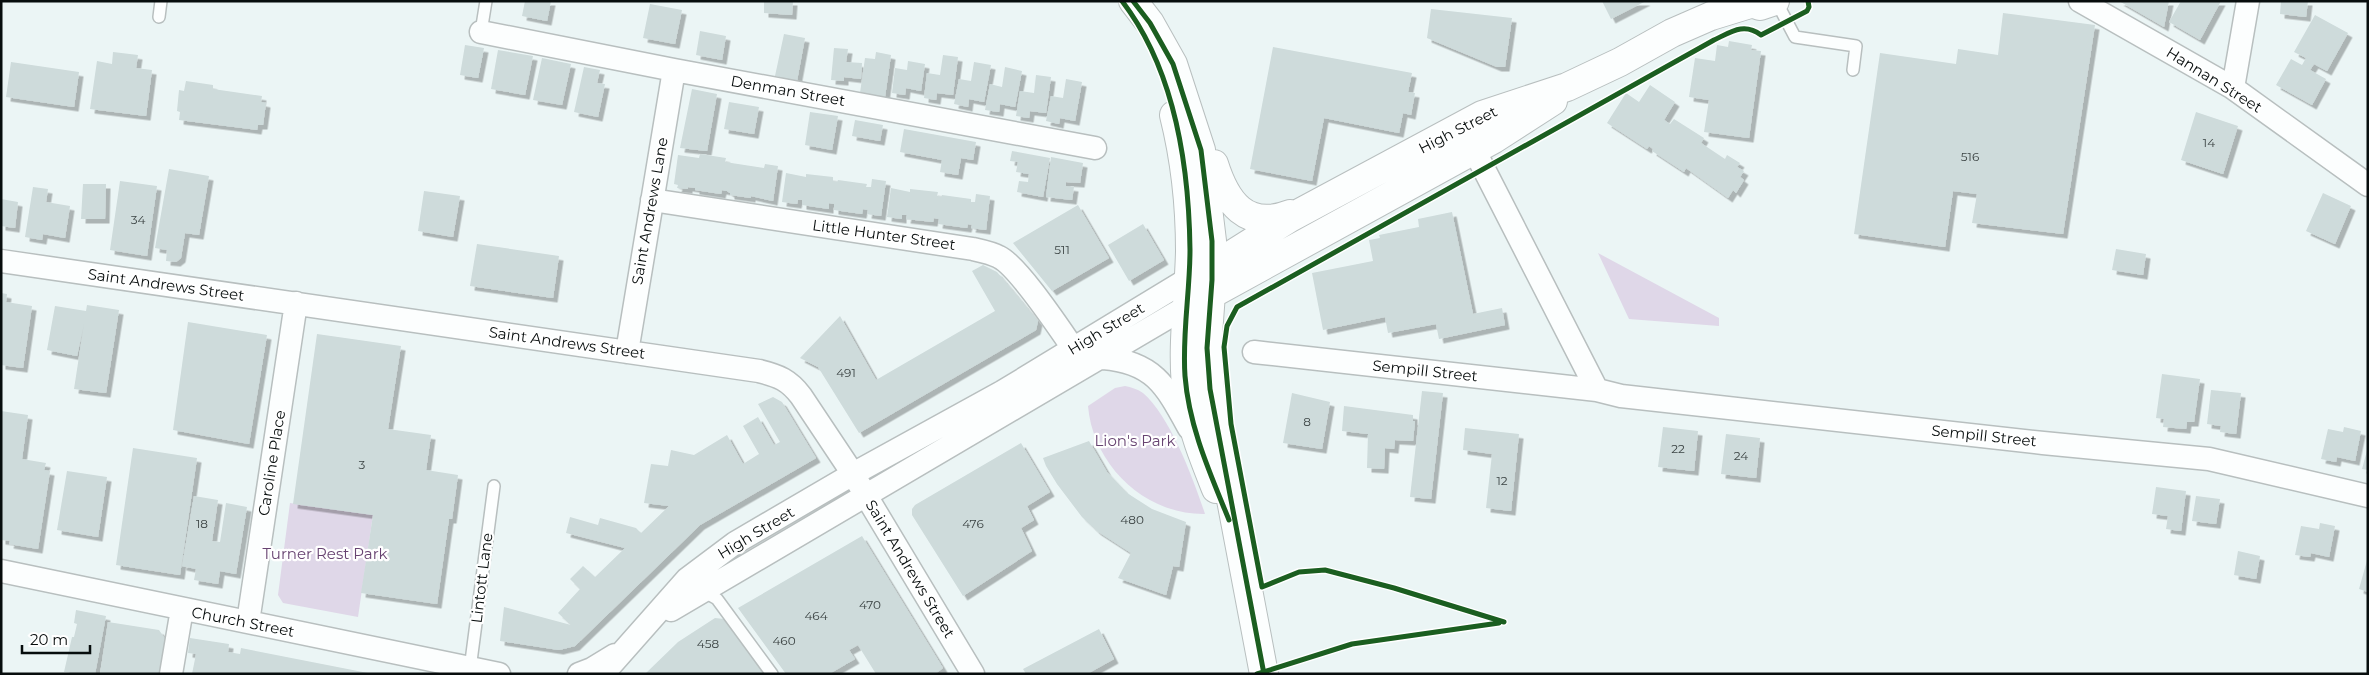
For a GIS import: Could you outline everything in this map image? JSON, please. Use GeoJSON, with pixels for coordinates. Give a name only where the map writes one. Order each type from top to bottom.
{"type":"FeatureCollection","features":[{"type":"Feature","properties":{"kind":"main road"},"geometry":{"type":"LineString","coordinates":[[1122,1],[1144,34],[1159,65],[1176,123],[1187,196],[1190,250],[1186,307],[1185,374],[1188,403],[1202,453],[1240,548]]}},
{"type":"Feature","properties":{"kind":"main road"},"geometry":{"type":"LineString","coordinates":[[1133,1],[1150,23],[1198,109],[1220,183],[1227,197],[1251,217],[1265,220],[1278,219],[1322,201]]}},
{"type":"Feature","properties":{"kind":"main road","name":"High Street"},"geometry":{"type":"LineString","coordinates":[[1672,33],[1707,1]]}},
{"type":"Feature","properties":{"kind":"main road","name":"High Street"},"geometry":{"type":"LineString","coordinates":[[1188,279],[1212,267],[1322,201],[1468,138],[1594,75],[1672,33],[1711,16],[1761,2]]}},
{"type":"Feature","properties":{"kind":"main road"},"geometry":{"type":"LineString","coordinates":[[1173,64],[1201,150],[1209,204],[1212,267],[1207,348],[1210,389],[1264,674]]}},
{"type":"Feature","properties":{"kind":"main road","name":"High Street"},"geometry":{"type":"LineString","coordinates":[[1186,307],[1211,294],[1468,138]]}},
{"type":"Feature","properties":{"kind":"street","name":"Hannan Street"},"geometry":{"type":"LineString","coordinates":[[2080,1],[2233,88],[2368,184]]}},
{"type":"Feature","properties":{"kind":"street"},"geometry":{"type":"LineString","coordinates":[[2233,88],[2248,1]]}},
{"type":"Feature","properties":{"kind":"street","name":"Denman Street"},"geometry":{"type":"LineString","coordinates":[[481,32],[674,70],[1095,148]]}},
{"type":"Feature","properties":{"kind":"street","name":"Saint Andrews Lane"},"geometry":{"type":"LineString","coordinates":[[627,352],[674,70]]}},
{"type":"Feature","properties":{"kind":"street"},"geometry":{"type":"LineString","coordinates":[[1468,138],[1597,390]]}},
{"type":"Feature","properties":{"kind":"street","name":"Little Hunter Street"},"geometry":{"type":"LineString","coordinates":[[652,200],[973,249],[999,256],[1018,275],[1073,348]]}},
{"type":"Feature","properties":{"kind":"street","name":"Saint Andrews Street"},"geometry":{"type":"LineString","coordinates":[[1,261],[759,371],[781,376],[792,384],[802,396],[866,494],[973,674]]}},
{"type":"Feature","properties":{"kind":"street","name":"High Street"},"geometry":{"type":"LineString","coordinates":[[645,628],[698,593],[866,494],[1008,400],[1073,348],[1188,279]]}},
{"type":"Feature","properties":{"kind":"street","name":"Caroline Place"},"geometry":{"type":"LineString","coordinates":[[248,622],[296,303]]}},
{"type":"Feature","properties":{"kind":"street","name":"High Street"},"geometry":{"type":"LineString","coordinates":[[603,674],[622,650],[645,628],[687,579],[735,543],[853,474],[1008,400],[1103,358],[1186,307]]}},
{"type":"Feature","properties":{"kind":"street","name":"Sempill Street"},"geometry":{"type":"LineString","coordinates":[[1254,352],[1597,390],[1630,397],[2044,443],[2209,459],[2368,496]]}},
{"type":"Feature","properties":{"kind":"street"},"geometry":{"type":"LineString","coordinates":[[1103,358],[1134,363],[1159,380],[1179,409],[1202,453]]}},
{"type":"Feature","properties":{"kind":"street","name":"Church Street"},"geometry":{"type":"LineString","coordinates":[[1,571],[485,672]]}},
{"type":"Feature","properties":{"kind":"street"},"geometry":{"type":"LineString","coordinates":[[171,674],[182,609]]}},
{"type":"Feature","properties":{"kind":"street"},"geometry":{"type":"LineString","coordinates":[[578,674],[592,669],[622,650]]}},
{"type":"Feature","properties":{"kind":"lane"},"geometry":{"type":"LineString","coordinates":[[158,17],[161,1]]}},
{"type":"Feature","properties":{"kind":"lane"},"geometry":{"type":"LineString","coordinates":[[481,32],[486,1]]}},
{"type":"Feature","properties":{"kind":"lane"},"geometry":{"type":"LineString","coordinates":[[1761,2],[1795,38],[1856,46],[1853,70]]}},
{"type":"Feature","properties":{"kind":"lane","name":"Lintott Lane"},"geometry":{"type":"LineString","coordinates":[[485,672],[494,486]]}},
{"type":"Feature","properties":{"kind":"lane"},"geometry":{"type":"LineString","coordinates":[[698,593],[708,594],[717,599],[772,674]]}},
{"type":"Feature","properties":{"kind":"green space"},"geometry":{"type":"Polygon","coordinates":[[[1598,253],[1719,318],[1719,326],[1629,319],[1598,253]]]}},
{"type":"Feature","properties":{"kind":"green space","name":"Lion's Park"},"geometry":{"type":"Polygon","coordinates":[[[1125,386],[1143,393],[1163,417],[1188,467],[1205,514],[1183,512],[1162,506],[1143,496],[1111,466],[1100,448],[1092,428],[1088,406],[1115,388],[1125,386]]]}},
{"type":"Feature","properties":{"kind":"green space","name":"Turner Rest Park"},"geometry":{"type":"Polygon","coordinates":[[[290,503],[373,515],[358,617],[283,603],[278,595],[290,503]]]}},
{"type":"Feature","properties":{"kind":"building"},"geometry":{"type":"Polygon","coordinates":[[[525,1],[551,1],[547,21],[522,16],[525,1]]]}},
{"type":"Feature","properties":{"kind":"building"},"geometry":{"type":"Polygon","coordinates":[[[764,1],[793,1],[792,15],[764,13],[764,1]]]}},
{"type":"Feature","properties":{"kind":"building"},"geometry":{"type":"Polygon","coordinates":[[[1602,1],[1646,1],[1611,19],[1602,1]]]}},
{"type":"Feature","properties":{"kind":"building"},"geometry":{"type":"Polygon","coordinates":[[[2119,1],[2169,1],[2164,27],[2119,1]]]}},
{"type":"Feature","properties":{"kind":"building"},"geometry":{"type":"Polygon","coordinates":[[[2181,1],[2221,1],[2200,40],[2169,22],[2181,1]]]}},
{"type":"Feature","properties":{"kind":"building"},"geometry":{"type":"Polygon","coordinates":[[[2281,1],[2308,1],[2306,17],[2280,14],[2281,1]]]}},
{"type":"Feature","properties":{"kind":"building"},"geometry":{"type":"Polygon","coordinates":[[[650,4],[682,10],[675,44],[643,38],[650,4]]]}},
{"type":"Feature","properties":{"kind":"building"},"geometry":{"type":"Polygon","coordinates":[[[1431,9],[1512,18],[1505,67],[1497,67],[1427,38],[1431,9]]]}},
{"type":"Feature","properties":{"kind":"building"},"geometry":{"type":"Polygon","coordinates":[[[2003,13],[2095,25],[2063,234],[1972,223],[1977,194],[1953,191],[1945,247],[1854,234],[1880,53],[1956,64],[1958,49],[1998,55],[2003,13]]]}},
{"type":"Feature","properties":{"kind":"building"},"geometry":{"type":"Polygon","coordinates":[[[2315,15],[2348,33],[2327,71],[2314,64],[2310,70],[2326,79],[2312,105],[2276,85],[2291,59],[2302,65],[2306,58],[2294,52],[2315,15]]]}},
{"type":"Feature","properties":{"kind":"building"},"geometry":{"type":"Polygon","coordinates":[[[700,31],[726,36],[722,60],[696,55],[700,31]]]}},
{"type":"Feature","properties":{"kind":"building"},"geometry":{"type":"Polygon","coordinates":[[[784,34],[805,38],[797,81],[775,76],[784,34]]]}},
{"type":"Feature","properties":{"kind":"building"},"geometry":{"type":"Polygon","coordinates":[[[1729,41],[1752,45],[1751,50],[1761,51],[1749,138],[1704,132],[1709,100],[1689,97],[1695,58],[1715,61],[1717,45],[1728,47],[1729,41]]]}},
{"type":"Feature","properties":{"kind":"building"},"geometry":{"type":"Polygon","coordinates":[[[465,45],[484,48],[478,78],[460,75],[465,45]]]}},
{"type":"Feature","properties":{"kind":"building"},"geometry":{"type":"Polygon","coordinates":[[[1273,47],[1412,73],[1408,92],[1415,93],[1411,115],[1403,113],[1399,133],[1324,118],[1312,181],[1250,169],[1273,47]]]}},
{"type":"Feature","properties":{"kind":"building"},"geometry":{"type":"Polygon","coordinates":[[[834,48],[848,49],[846,62],[862,63],[861,79],[844,77],[844,81],[831,80],[834,48]]]}},
{"type":"Feature","properties":{"kind":"building"},"geometry":{"type":"Polygon","coordinates":[[[498,50],[533,56],[525,95],[491,89],[498,50]]]}},
{"type":"Feature","properties":{"kind":"building"},"geometry":{"type":"Polygon","coordinates":[[[113,52],[138,55],[136,68],[152,70],[146,116],[90,109],[97,61],[112,64],[113,52]]]}},
{"type":"Feature","properties":{"kind":"building"},"geometry":{"type":"Polygon","coordinates":[[[876,52],[891,55],[885,97],[860,93],[865,58],[875,59],[876,52]]]}},
{"type":"Feature","properties":{"kind":"building"},"geometry":{"type":"Polygon","coordinates":[[[943,55],[958,57],[953,95],[937,93],[936,100],[924,98],[927,73],[940,75],[943,55]]]}},
{"type":"Feature","properties":{"kind":"building"},"geometry":{"type":"Polygon","coordinates":[[[542,58],[571,64],[562,105],[533,100],[542,58]]]}},
{"type":"Feature","properties":{"kind":"building"},"geometry":{"type":"Polygon","coordinates":[[[908,61],[925,64],[921,91],[906,88],[905,95],[892,93],[895,68],[907,70],[908,61]]]}},
{"type":"Feature","properties":{"kind":"building"},"geometry":{"type":"Polygon","coordinates":[[[11,62],[79,72],[74,107],[6,97],[11,62]]]}},
{"type":"Feature","properties":{"kind":"building"},"geometry":{"type":"Polygon","coordinates":[[[974,62],[991,65],[984,102],[969,99],[968,107],[954,104],[959,79],[971,81],[974,62]]]}},
{"type":"Feature","properties":{"kind":"building"},"geometry":{"type":"Polygon","coordinates":[[[584,67],[600,70],[597,83],[605,84],[598,117],[574,112],[584,67]]]}},
{"type":"Feature","properties":{"kind":"building"},"geometry":{"type":"Polygon","coordinates":[[[1005,67],[1022,71],[1015,107],[1000,104],[999,112],[985,110],[990,84],[1002,87],[1005,67]]]}},
{"type":"Feature","properties":{"kind":"building"},"geometry":{"type":"Polygon","coordinates":[[[1036,75],[1051,77],[1046,113],[1030,111],[1029,118],[1016,116],[1020,91],[1034,93],[1036,75]]]}},
{"type":"Feature","properties":{"kind":"building"},"geometry":{"type":"Polygon","coordinates":[[[1066,79],[1082,82],[1075,121],[1060,118],[1059,124],[1046,121],[1051,96],[1063,98],[1066,79]]]}},
{"type":"Feature","properties":{"kind":"building"},"geometry":{"type":"Polygon","coordinates":[[[186,81],[213,85],[213,89],[262,96],[261,102],[266,103],[263,125],[258,125],[257,130],[179,120],[180,112],[177,111],[179,90],[184,91],[186,81]]]}},
{"type":"Feature","properties":{"kind":"building"},"geometry":{"type":"Polygon","coordinates":[[[1650,85],[1675,102],[1664,120],[1670,124],[1674,119],[1704,138],[1701,143],[1725,159],[1727,155],[1740,163],[1737,167],[1744,171],[1740,177],[1744,180],[1736,193],[1733,190],[1728,198],[1686,168],[1684,172],[1652,151],[1653,149],[1649,146],[1647,149],[1607,123],[1626,93],[1639,102],[1650,85]]]}},
{"type":"Feature","properties":{"kind":"building"},"geometry":{"type":"Polygon","coordinates":[[[692,89],[717,94],[707,151],[680,148],[692,89]]]}},
{"type":"Feature","properties":{"kind":"building"},"geometry":{"type":"Polygon","coordinates":[[[729,102],[759,107],[754,134],[724,129],[729,102]]]}},
{"type":"Feature","properties":{"kind":"building"},"geometry":{"type":"Polygon","coordinates":[[[810,112],[838,116],[832,150],[805,145],[810,112]]]}},
{"type":"Feature","properties":{"kind":"building"},"geometry":{"type":"Polygon","coordinates":[[[2196,112],[2238,126],[2223,174],[2181,160],[2196,112]]]}},
{"type":"Feature","properties":{"kind":"building"},"geometry":{"type":"Polygon","coordinates":[[[855,120],[883,125],[880,141],[852,136],[855,120]]]}},
{"type":"Feature","properties":{"kind":"building"},"geometry":{"type":"Polygon","coordinates":[[[904,129],[976,142],[973,160],[961,158],[958,175],[940,172],[942,160],[900,152],[904,129]]]}},
{"type":"Feature","properties":{"kind":"building"},"geometry":{"type":"Polygon","coordinates":[[[1012,151],[1050,158],[1043,197],[1017,192],[1019,181],[1028,182],[1029,174],[1016,172],[1018,162],[1010,161],[1012,151]]]}},
{"type":"Feature","properties":{"kind":"building"},"geometry":{"type":"Polygon","coordinates":[[[700,154],[726,158],[725,162],[764,168],[765,164],[778,166],[773,201],[751,196],[751,198],[730,195],[727,191],[722,190],[721,194],[688,187],[688,189],[677,188],[678,185],[674,184],[678,155],[699,158],[700,154]]]}},
{"type":"Feature","properties":{"kind":"building"},"geometry":{"type":"Polygon","coordinates":[[[1051,157],[1083,163],[1080,183],[1066,182],[1066,186],[1074,187],[1072,200],[1046,197],[1051,157]]]}},
{"type":"Feature","properties":{"kind":"building"},"geometry":{"type":"Polygon","coordinates":[[[169,169],[209,176],[199,235],[185,233],[181,258],[176,262],[166,261],[167,250],[155,248],[169,169]]]}},
{"type":"Feature","properties":{"kind":"building"},"geometry":{"type":"Polygon","coordinates":[[[786,173],[806,177],[806,174],[833,177],[833,181],[867,184],[866,187],[871,187],[872,179],[886,181],[881,216],[867,214],[868,210],[863,209],[862,214],[834,210],[834,204],[829,203],[829,209],[802,205],[802,200],[798,200],[797,204],[782,202],[786,173]]]}},
{"type":"Feature","properties":{"kind":"building"},"geometry":{"type":"Polygon","coordinates":[[[120,181],[157,186],[147,256],[110,250],[120,181]]]}},
{"type":"Feature","properties":{"kind":"building"},"geometry":{"type":"Polygon","coordinates":[[[83,184],[106,184],[105,219],[81,219],[83,184]]]}},
{"type":"Feature","properties":{"kind":"building"},"geometry":{"type":"Polygon","coordinates":[[[33,187],[48,189],[46,202],[70,206],[65,238],[43,234],[42,240],[25,237],[33,187]]]}},
{"type":"Feature","properties":{"kind":"building"},"geometry":{"type":"Polygon","coordinates":[[[891,188],[910,192],[910,189],[938,192],[937,196],[971,199],[971,202],[975,202],[976,194],[990,196],[986,230],[971,228],[972,225],[968,224],[967,228],[938,224],[939,219],[934,218],[933,222],[906,219],[907,215],[902,215],[902,219],[887,217],[891,188]]]}},
{"type":"Feature","properties":{"kind":"building"},"geometry":{"type":"Polygon","coordinates":[[[424,191],[460,196],[453,237],[418,231],[424,191]]]}},
{"type":"Feature","properties":{"kind":"building"},"geometry":{"type":"Polygon","coordinates":[[[2323,193],[2351,206],[2335,244],[2306,231],[2323,193]]]}},
{"type":"Feature","properties":{"kind":"building"},"geometry":{"type":"Polygon","coordinates":[[[1,199],[18,202],[15,228],[1,226],[1,199]]]}},
{"type":"Feature","properties":{"kind":"building"},"geometry":{"type":"Polygon","coordinates":[[[1078,205],[1109,258],[1052,291],[1013,243],[1078,205]]]}},
{"type":"Feature","properties":{"kind":"building"},"geometry":{"type":"Polygon","coordinates":[[[1452,212],[1473,314],[1502,308],[1505,325],[1439,339],[1436,324],[1388,333],[1385,317],[1323,330],[1312,273],[1373,261],[1369,240],[1380,238],[1379,235],[1419,227],[1418,219],[1452,212]]]}},
{"type":"Feature","properties":{"kind":"building"},"geometry":{"type":"Polygon","coordinates":[[[1143,224],[1164,260],[1129,281],[1108,245],[1143,224]]]}},
{"type":"Feature","properties":{"kind":"building"},"geometry":{"type":"Polygon","coordinates":[[[477,244],[559,256],[553,298],[470,286],[477,244]]]}},
{"type":"Feature","properties":{"kind":"building"},"geometry":{"type":"Polygon","coordinates":[[[2116,249],[2146,254],[2143,275],[2112,270],[2116,249]]]}},
{"type":"Feature","properties":{"kind":"building"},"geometry":{"type":"Polygon","coordinates":[[[983,265],[997,272],[1038,321],[1036,330],[859,433],[818,367],[800,358],[840,316],[876,380],[995,311],[972,271],[983,265]]]}},
{"type":"Feature","properties":{"kind":"building"},"geometry":{"type":"Polygon","coordinates":[[[1,293],[7,294],[6,302],[32,306],[23,368],[1,365],[1,293]]]}},
{"type":"Feature","properties":{"kind":"building"},"geometry":{"type":"Polygon","coordinates":[[[87,305],[119,310],[106,393],[74,389],[84,324],[77,356],[47,350],[55,306],[86,311],[87,305]]]}},
{"type":"Feature","properties":{"kind":"building"},"geometry":{"type":"Polygon","coordinates":[[[188,322],[267,335],[249,444],[173,430],[188,322]]]}},
{"type":"Feature","properties":{"kind":"building"},"geometry":{"type":"Polygon","coordinates":[[[317,334],[401,346],[388,429],[431,435],[426,470],[458,475],[452,519],[449,519],[437,604],[361,593],[373,515],[293,504],[317,334]]]}},
{"type":"Feature","properties":{"kind":"building"},"geometry":{"type":"Polygon","coordinates":[[[2162,374],[2200,379],[2194,422],[2187,422],[2186,429],[2163,427],[2164,419],[2156,418],[2162,374]]]}},
{"type":"Feature","properties":{"kind":"building"},"geometry":{"type":"Polygon","coordinates":[[[2211,390],[2241,393],[2236,434],[2220,432],[2221,426],[2207,424],[2211,390]]]}},
{"type":"Feature","properties":{"kind":"building"},"geometry":{"type":"Polygon","coordinates":[[[1422,391],[1443,393],[1431,499],[1410,497],[1422,391]]]}},
{"type":"Feature","properties":{"kind":"building"},"geometry":{"type":"Polygon","coordinates":[[[1292,393],[1330,402],[1322,449],[1283,443],[1292,393]]]}},
{"type":"Feature","properties":{"kind":"building"},"geometry":{"type":"Polygon","coordinates":[[[773,397],[782,402],[816,458],[700,525],[575,646],[559,650],[500,641],[504,607],[571,625],[558,613],[580,589],[570,579],[583,566],[595,577],[625,548],[566,533],[570,517],[598,525],[600,518],[636,528],[641,533],[669,506],[644,503],[651,464],[668,466],[671,450],[694,455],[727,435],[743,464],[759,454],[743,426],[758,417],[774,445],[780,442],[758,404],[773,397]]]}},
{"type":"Feature","properties":{"kind":"building"},"geometry":{"type":"Polygon","coordinates":[[[1344,406],[1413,415],[1413,421],[1415,421],[1413,441],[1395,440],[1394,449],[1385,448],[1384,469],[1367,468],[1368,434],[1342,431],[1344,406]]]}},
{"type":"Feature","properties":{"kind":"building"},"geometry":{"type":"Polygon","coordinates":[[[1,411],[28,415],[22,459],[46,463],[44,470],[50,471],[38,549],[9,544],[10,541],[1,540],[1,411]]]}},
{"type":"Feature","properties":{"kind":"building"},"geometry":{"type":"Polygon","coordinates":[[[1663,427],[1698,431],[1694,471],[1658,467],[1663,427]]]}},
{"type":"Feature","properties":{"kind":"building"},"geometry":{"type":"Polygon","coordinates":[[[2344,427],[2361,431],[2355,461],[2337,457],[2336,462],[2321,459],[2328,429],[2343,432],[2344,427]]]}},
{"type":"Feature","properties":{"kind":"building"},"geometry":{"type":"Polygon","coordinates":[[[1465,428],[1519,434],[1511,511],[1486,508],[1492,454],[1463,450],[1465,428]]]}},
{"type":"Feature","properties":{"kind":"building"},"geometry":{"type":"Polygon","coordinates":[[[1726,434],[1760,438],[1756,478],[1721,474],[1726,434]]]}},
{"type":"Feature","properties":{"kind":"building"},"geometry":{"type":"Polygon","coordinates":[[[1089,441],[1107,472],[1127,493],[1152,509],[1186,522],[1179,567],[1173,566],[1166,595],[1118,578],[1131,553],[1097,531],[1082,517],[1046,466],[1043,458],[1089,441]]]}},
{"type":"Feature","properties":{"kind":"building"},"geometry":{"type":"Polygon","coordinates":[[[1021,443],[1050,492],[1027,506],[1034,520],[1021,528],[1032,551],[963,596],[912,515],[912,509],[915,505],[1021,443]]]}},
{"type":"Feature","properties":{"kind":"building"},"geometry":{"type":"Polygon","coordinates":[[[2368,447],[2368,470],[2362,469],[2368,447]]]}},
{"type":"Feature","properties":{"kind":"building"},"geometry":{"type":"Polygon","coordinates":[[[133,448],[197,458],[180,575],[116,565],[133,448]]]}},
{"type":"Feature","properties":{"kind":"building"},"geometry":{"type":"Polygon","coordinates":[[[67,471],[107,477],[98,537],[57,530],[67,471]]]}},
{"type":"Feature","properties":{"kind":"building"},"geometry":{"type":"Polygon","coordinates":[[[2156,487],[2186,491],[2181,531],[2166,529],[2168,516],[2152,514],[2156,487]]]}},
{"type":"Feature","properties":{"kind":"building"},"geometry":{"type":"Polygon","coordinates":[[[194,496],[218,500],[212,541],[220,542],[226,503],[247,507],[236,574],[220,571],[218,584],[194,580],[196,569],[182,566],[194,496]]]}},
{"type":"Feature","properties":{"kind":"building"},"geometry":{"type":"Polygon","coordinates":[[[2196,496],[2220,499],[2216,524],[2192,521],[2196,496]]]}},
{"type":"Feature","properties":{"kind":"building"},"geometry":{"type":"Polygon","coordinates":[[[2320,523],[2335,526],[2329,557],[2311,553],[2310,557],[2295,555],[2301,526],[2319,529],[2320,523]]]}},
{"type":"Feature","properties":{"kind":"building"},"geometry":{"type":"Polygon","coordinates":[[[862,536],[943,668],[935,674],[876,674],[858,645],[849,650],[855,659],[829,674],[786,674],[738,608],[862,536]]]}},
{"type":"Feature","properties":{"kind":"building"},"geometry":{"type":"Polygon","coordinates":[[[2238,551],[2260,556],[2256,579],[2234,575],[2238,551]]]}},
{"type":"Feature","properties":{"kind":"building"},"geometry":{"type":"Polygon","coordinates":[[[2368,557],[2368,592],[2359,589],[2368,557]]]}},
{"type":"Feature","properties":{"kind":"building"},"geometry":{"type":"Polygon","coordinates":[[[76,610],[106,616],[95,674],[64,672],[77,624],[74,623],[76,610]]]}},
{"type":"Feature","properties":{"kind":"building"},"geometry":{"type":"Polygon","coordinates":[[[715,618],[724,619],[763,674],[645,674],[678,642],[715,618]]]}},
{"type":"Feature","properties":{"kind":"building"},"geometry":{"type":"Polygon","coordinates":[[[108,622],[159,630],[168,643],[163,674],[100,674],[108,622]]]}},
{"type":"Feature","properties":{"kind":"building"},"geometry":{"type":"Polygon","coordinates":[[[1099,629],[1114,659],[1087,674],[1026,674],[1023,669],[1099,629]]]}},
{"type":"Feature","properties":{"kind":"building"},"geometry":{"type":"Polygon","coordinates":[[[190,638],[229,644],[228,652],[240,654],[241,648],[373,674],[192,674],[196,654],[188,653],[190,638]]]}},
{"type":"Feature","properties":{"kind":"cycle path"},"geometry":{"type":"LineString","coordinates":[[1122,1],[1140,28],[1155,57],[1167,88],[1176,120],[1182,152],[1189,218],[1190,266],[1184,360],[1187,395],[1201,450],[1229,520]]}},
{"type":"Feature","properties":{"kind":"cycle path"},"geometry":{"type":"LineString","coordinates":[[1133,1],[1150,23],[1173,64],[1201,150],[1212,241],[1212,280],[1207,348],[1210,389],[1264,674]]}},
{"type":"Feature","properties":{"kind":"cycle path"},"geometry":{"type":"LineString","coordinates":[[1504,622],[1394,588],[1325,570],[1299,572],[1262,587],[1231,424],[1224,347],[1227,326],[1237,307],[1714,40],[1732,31],[1743,29],[1749,29],[1761,35],[1807,11],[1809,7],[1808,1]]}},
{"type":"Feature","properties":{"kind":"cycle path"},"geometry":{"type":"LineString","coordinates":[[1257,674],[1352,644],[1499,623]]}}]}
